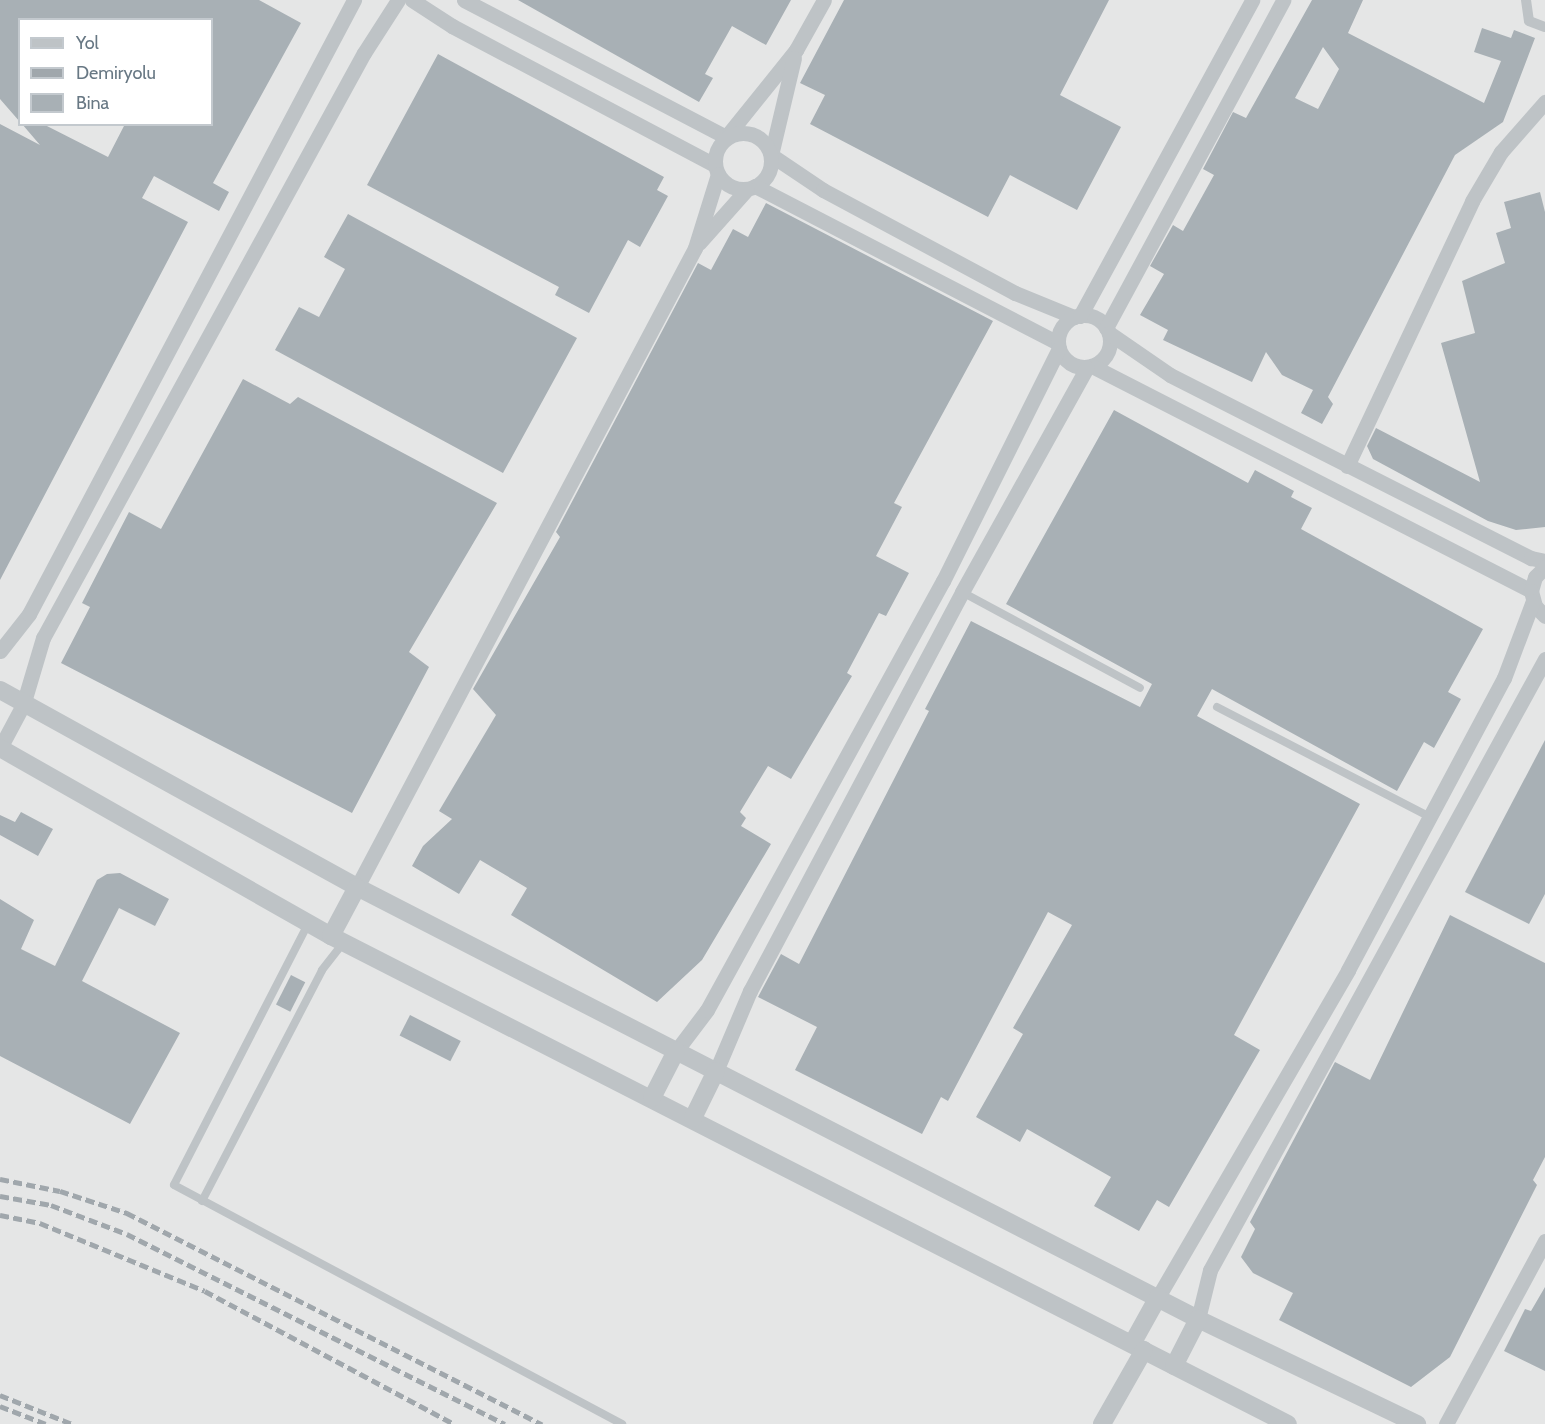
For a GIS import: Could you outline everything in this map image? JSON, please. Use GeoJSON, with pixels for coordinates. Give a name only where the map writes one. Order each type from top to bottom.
{"type":"FeatureCollection","features":[{"type":"Feature","properties":{"kind":"street"},"geometry":{"type":"LineString","coordinates":[[0,651],[29,614],[354,0]]}},
{"type":"Feature","properties":{"kind":"street"},"geometry":{"type":"LineString","coordinates":[[398,0],[358,63],[43,638],[23,705],[0,748],[308,924],[693,1118],[1288,1424]]}},
{"type":"Feature","properties":{"kind":"street"},"geometry":{"type":"LineString","coordinates":[[412,0],[452,26],[716,170],[731,187],[751,188],[1058,345],[1066,361],[1090,367],[1532,596],[1545,616]]}},
{"type":"Feature","properties":{"kind":"street"},"geometry":{"type":"LineString","coordinates":[[464,0],[726,137],[746,132],[756,136],[771,155],[833,196],[1015,293],[1077,316],[1098,319],[1108,330],[1170,375],[1532,558],[1545,561]]}},
{"type":"Feature","properties":{"kind":"street"},"geometry":{"type":"LineString","coordinates":[[337,939],[357,887],[695,248],[716,170],[717,148],[796,50],[824,0]]}},
{"type":"Feature","properties":{"kind":"street"},"geometry":{"type":"LineString","coordinates":[[652,1098],[676,1051],[708,1010],[943,581],[1058,345],[1062,328],[1077,316],[1185,126],[1252,0]]}},
{"type":"Feature","properties":{"kind":"street"},"geometry":{"type":"LineString","coordinates":[[693,1118],[750,991],[962,592],[1090,367],[1106,356],[1108,330],[1207,138],[1283,0]]}},
{"type":"Feature","properties":{"kind":"street"},"geometry":{"type":"LineString","coordinates":[[1526,0],[1529,21],[1545,27]]}},
{"type":"Feature","properties":{"kind":"street"},"geometry":{"type":"LineString","coordinates":[[695,248],[770,171],[771,155],[796,50]]}},
{"type":"Feature","properties":{"kind":"street"},"geometry":{"type":"LineString","coordinates":[[1347,466],[1472,201],[1501,152],[1545,102]]}},
{"type":"Feature","properties":{"kind":"street"},"geometry":{"type":"LineString","coordinates":[[1185,126],[1207,138]]}},
{"type":"Feature","properties":{"kind":"street"},"geometry":{"type":"LineString","coordinates":[[1102,1424],[1138,1347],[1158,1297],[1348,970],[1504,678],[1532,596],[1535,577],[1545,567]]}},
{"type":"Feature","properties":{"kind":"street"},"geometry":{"type":"LineString","coordinates":[[943,581],[962,592]]}},
{"type":"Feature","properties":{"kind":"street"},"geometry":{"type":"LineString","coordinates":[[1174,1366],[1198,1319],[1210,1270],[1545,659]]}},
{"type":"Feature","properties":{"kind":"street"},"geometry":{"type":"LineString","coordinates":[[0,690],[23,705],[357,887],[1198,1319],[1418,1424]]}},
{"type":"Feature","properties":{"kind":"street"},"geometry":{"type":"LineString","coordinates":[[1406,861],[1428,872]]}},
{"type":"Feature","properties":{"kind":"street"},"geometry":{"type":"LineString","coordinates":[[1348,970],[1369,981]]}},
{"type":"Feature","properties":{"kind":"street"},"geometry":{"type":"LineString","coordinates":[[1446,1424],[1545,1241]]}},
{"type":"Feature","properties":{"kind":"lane"},"geometry":{"type":"LineString","coordinates":[[962,592],[1140,688]]}},
{"type":"Feature","properties":{"kind":"lane"},"geometry":{"type":"LineString","coordinates":[[1217,707],[1430,817]]}},
{"type":"Feature","properties":{"kind":"lane"},"geometry":{"type":"LineString","coordinates":[[308,924],[174,1185],[202,1202],[622,1424]]}},
{"type":"Feature","properties":{"kind":"lane"},"geometry":{"type":"LineString","coordinates":[[202,1202],[337,939]]}},
{"type":"Feature","properties":{"kind":"shaded area"},"geometry":{"type":"Polygon","coordinates":[[[0,0],[1545,0],[1545,1424],[0,1424],[0,0]]]}},
{"type":"Feature","properties":{"kind":"building"},"geometry":{"type":"Polygon","coordinates":[[[0,0],[259,0],[301,23],[213,183],[229,192],[219,211],[154,176],[142,198],[188,222],[0,580],[0,124],[40,145],[24,126],[47,126],[108,157],[124,126],[213,126],[213,18],[18,18],[18,120],[0,99],[0,0]]]}},
{"type":"Feature","properties":{"kind":"building"},"geometry":{"type":"Polygon","coordinates":[[[518,0],[791,0],[766,45],[732,26],[705,74],[713,78],[699,102],[518,0]]]}},
{"type":"Feature","properties":{"kind":"building"},"geometry":{"type":"Polygon","coordinates":[[[844,0],[1109,0],[1060,95],[1121,127],[1077,210],[1010,175],[988,217],[810,124],[825,95],[800,83],[844,0]]]}},
{"type":"Feature","properties":{"kind":"building"},"geometry":{"type":"Polygon","coordinates":[[[1312,0],[1363,0],[1348,33],[1484,103],[1501,61],[1474,52],[1482,28],[1511,38],[1514,30],[1535,38],[1503,122],[1455,155],[1328,397],[1333,404],[1322,424],[1301,413],[1313,390],[1282,375],[1266,352],[1252,382],[1163,340],[1168,330],[1140,315],[1164,274],[1150,266],[1173,225],[1183,231],[1214,175],[1203,169],[1233,112],[1246,118],[1312,0]],[[1323,47],[1295,98],[1318,109],[1339,69],[1323,47]]]}},
{"type":"Feature","properties":{"kind":"building"},"geometry":{"type":"Polygon","coordinates":[[[438,54],[664,177],[657,190],[668,196],[640,247],[628,240],[589,313],[555,295],[559,287],[367,185],[438,54]]]}},
{"type":"Feature","properties":{"kind":"building"},"geometry":{"type":"Polygon","coordinates":[[[1540,192],[1545,212],[1545,527],[1516,530],[1488,521],[1373,459],[1367,446],[1376,428],[1480,482],[1441,343],[1475,333],[1462,281],[1505,263],[1496,233],[1511,228],[1504,202],[1540,192]]]}},
{"type":"Feature","properties":{"kind":"building"},"geometry":{"type":"Polygon","coordinates":[[[766,203],[993,321],[894,503],[902,507],[876,556],[909,573],[886,616],[879,613],[847,673],[852,676],[791,779],[768,766],[740,812],[746,818],[741,826],[771,844],[702,960],[657,1002],[511,915],[527,888],[480,860],[459,894],[412,866],[423,846],[452,819],[439,811],[496,715],[473,689],[560,537],[556,532],[698,263],[711,270],[733,229],[748,237],[766,203]]]}},
{"type":"Feature","properties":{"kind":"building"},"geometry":{"type":"Polygon","coordinates":[[[348,214],[577,338],[503,473],[275,350],[299,307],[319,317],[345,269],[324,257],[348,214]]]}},
{"type":"Feature","properties":{"kind":"building"},"geometry":{"type":"Polygon","coordinates":[[[243,379],[290,404],[298,397],[497,503],[409,652],[429,667],[352,813],[61,663],[90,607],[82,603],[129,512],[161,529],[243,379]]]}},
{"type":"Feature","properties":{"kind":"building"},"geometry":{"type":"Polygon","coordinates":[[[1114,410],[1248,483],[1255,470],[1294,491],[1291,497],[1312,508],[1301,529],[1483,629],[1448,692],[1461,699],[1434,748],[1424,742],[1397,791],[1212,689],[1197,716],[1360,804],[1234,1035],[1260,1050],[1169,1207],[1157,1200],[1139,1231],[1094,1206],[1111,1177],[1027,1129],[1020,1142],[976,1117],[1023,1034],[1013,1028],[1072,925],[1048,912],[948,1101],[941,1097],[922,1134],[795,1070],[817,1027],[758,997],[781,954],[799,964],[929,711],[925,709],[971,621],[1140,707],[1152,684],[1006,604],[1114,410]]]}},
{"type":"Feature","properties":{"kind":"building"},"geometry":{"type":"Polygon","coordinates":[[[1545,740],[1545,894],[1529,924],[1465,892],[1545,740]]]}},
{"type":"Feature","properties":{"kind":"building"},"geometry":{"type":"Polygon","coordinates":[[[21,812],[53,829],[38,856],[0,835],[0,815],[15,822],[21,812]]]}},
{"type":"Feature","properties":{"kind":"building"},"geometry":{"type":"Polygon","coordinates":[[[120,873],[169,899],[155,926],[119,908],[82,981],[180,1033],[130,1124],[0,1056],[0,899],[34,920],[21,949],[55,966],[97,880],[107,874],[120,873]]]}},
{"type":"Feature","properties":{"kind":"building"},"geometry":{"type":"Polygon","coordinates":[[[1450,915],[1545,963],[1545,1157],[1533,1180],[1537,1185],[1450,1357],[1411,1387],[1279,1320],[1293,1293],[1253,1273],[1241,1257],[1255,1229],[1250,1222],[1335,1062],[1370,1080],[1450,915]]]}},
{"type":"Feature","properties":{"kind":"building"},"geometry":{"type":"Polygon","coordinates":[[[291,975],[305,982],[290,1012],[276,1004],[291,975]]]}},
{"type":"Feature","properties":{"kind":"building"},"geometry":{"type":"Polygon","coordinates":[[[410,1015],[461,1041],[450,1061],[400,1035],[410,1015]]]}},
{"type":"Feature","properties":{"kind":"building"},"geometry":{"type":"Polygon","coordinates":[[[1545,1287],[1545,1371],[1504,1351],[1525,1309],[1531,1311],[1545,1287]]]}},
{"type":"Feature","properties":{"kind":"railway"},"geometry":{"type":"LineString","coordinates":[[0,1179],[60,1191],[127,1213],[542,1424]]}},
{"type":"Feature","properties":{"kind":"railway"},"geometry":{"type":"LineString","coordinates":[[0,1196],[51,1205],[127,1234],[505,1424]]}},
{"type":"Feature","properties":{"kind":"railway"},"geometry":{"type":"LineString","coordinates":[[0,1215],[40,1223],[205,1291],[454,1424]]}},
{"type":"Feature","properties":{"kind":"railway"},"geometry":{"type":"LineString","coordinates":[[0,1395],[72,1424]]}},
{"type":"Feature","properties":{"kind":"railway"},"geometry":{"type":"LineString","coordinates":[[0,1406],[46,1424]]}}]}
